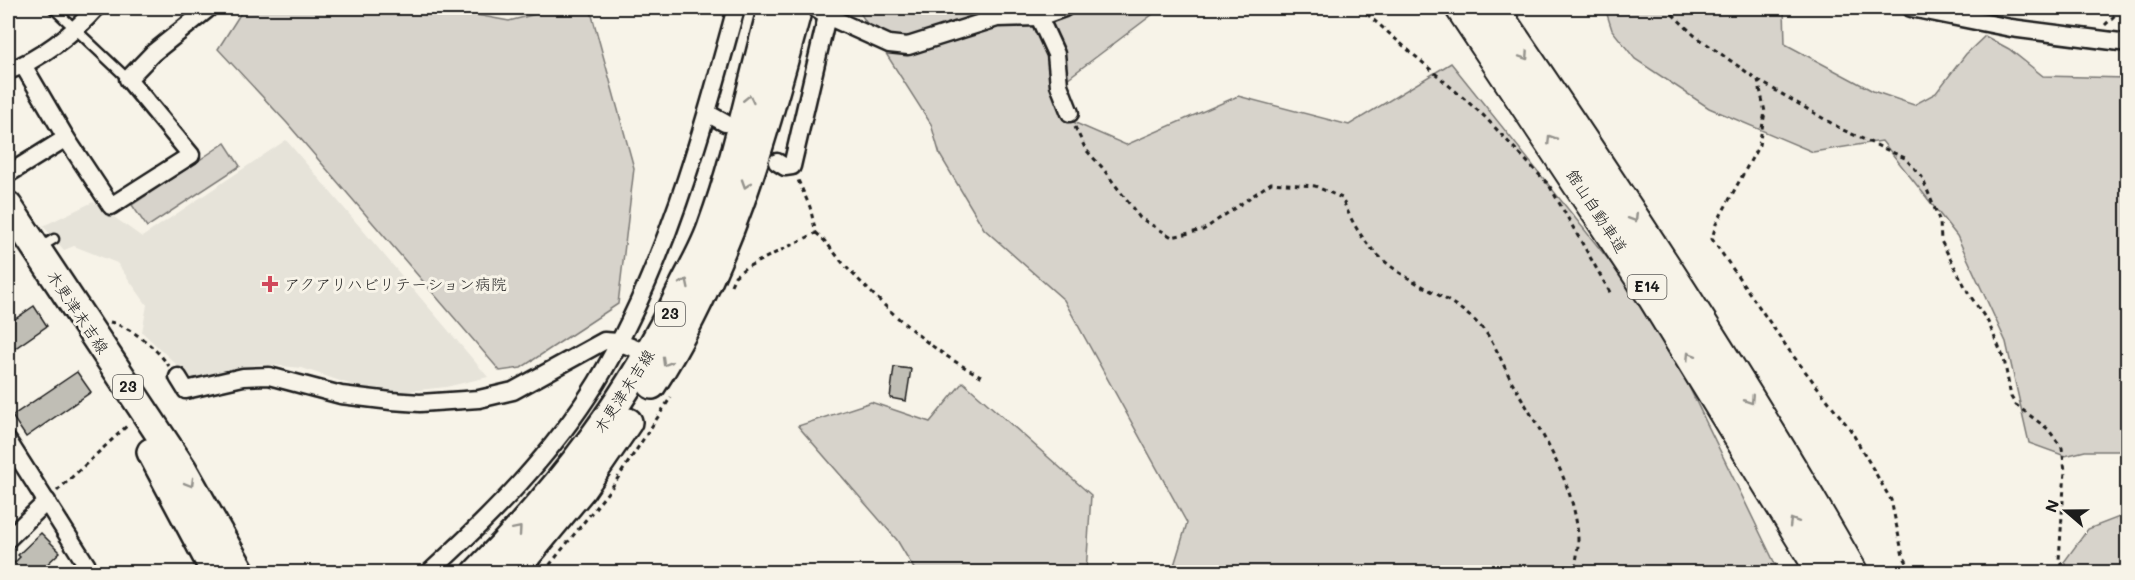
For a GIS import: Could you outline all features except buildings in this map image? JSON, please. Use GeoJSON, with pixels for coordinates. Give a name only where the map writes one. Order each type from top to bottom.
{"type":"FeatureCollection","features":[{"type":"Feature","properties":{"kind":"highway","name":"館山自動車道"},"geometry":{"type":"LineString","coordinates":[[1461,8],[1659,306],[1822,573]]}},
{"type":"Feature","properties":{"kind":"highway","name":"館山自動車道"},"geometry":{"type":"LineString","coordinates":[[1493,8],[1627,208],[1759,414],[1852,573]]}},
{"type":"Feature","properties":{"kind":"main road","name":"木更津末吉線"},"geometry":{"type":"LineString","coordinates":[[477,573],[572,470],[608,420],[649,354],[712,228],[738,146],[772,8]]}},
{"type":"Feature","properties":{"kind":"main road","name":"木更津末吉線"},"geometry":{"type":"LineString","coordinates":[[513,573],[582,489],[658,375],[685,328],[729,237],[798,8]]}},
{"type":"Feature","properties":{"kind":"main road","name":"木更津末吉線"},"geometry":{"type":"LineString","coordinates":[[8,206],[45,244],[182,468],[240,573]]}},
{"type":"Feature","properties":{"kind":"main road","name":"木更津末吉線"},"geometry":{"type":"LineString","coordinates":[[8,237],[132,421],[215,573]]}},
{"type":"Feature","properties":{"kind":"street"},"geometry":{"type":"LineString","coordinates":[[96,8],[75,27],[15,68],[66,138],[111,206],[191,155],[128,79],[153,53],[208,8]]}},
{"type":"Feature","properties":{"kind":"street"},"geometry":{"type":"LineString","coordinates":[[430,573],[498,509],[539,463],[596,383],[640,300],[673,220],[707,114],[736,8]]}},
{"type":"Feature","properties":{"kind":"street"},"geometry":{"type":"LineString","coordinates":[[784,164],[821,12],[889,44],[908,46],[997,18],[1039,17],[1064,8]]}},
{"type":"Feature","properties":{"kind":"street"},"geometry":{"type":"LineString","coordinates":[[1911,8],[2011,28],[2127,43]]}},
{"type":"Feature","properties":{"kind":"street"},"geometry":{"type":"LineString","coordinates":[[1039,17],[1056,54],[1059,85],[1070,113]]}},
{"type":"Feature","properties":{"kind":"street"},"geometry":{"type":"LineString","coordinates":[[707,114],[725,123]]}},
{"type":"Feature","properties":{"kind":"street"},"geometry":{"type":"LineString","coordinates":[[8,174],[66,138]]}},
{"type":"Feature","properties":{"kind":"street"},"geometry":{"type":"LineString","coordinates":[[178,377],[186,390],[243,376],[269,376],[341,395],[420,403],[479,399],[513,391],[604,341],[618,342],[649,354]]}},
{"type":"Feature","properties":{"kind":"street"},"geometry":{"type":"LineString","coordinates":[[8,441],[91,573]]}},
{"type":"Feature","properties":{"kind":"street"},"geometry":{"type":"LineString","coordinates":[[8,539],[47,501]]}},
{"type":"Feature","properties":{"kind":"lane"},"geometry":{"type":"LineString","coordinates":[[53,8],[128,79]]}},
{"type":"Feature","properties":{"kind":"path"},"geometry":{"type":"LineString","coordinates":[[1360,8],[1484,116],[1549,185],[1611,294]]}},
{"type":"Feature","properties":{"kind":"path"},"geometry":{"type":"LineString","coordinates":[[1666,8],[1694,35],[1758,80],[1843,130],[1905,158],[1922,177],[1940,222],[1941,241],[1969,294],[1989,322],[2004,359],[2011,397],[2016,405],[2048,429],[2065,456],[2059,560],[2066,573]]}},
{"type":"Feature","properties":{"kind":"path"},"geometry":{"type":"LineString","coordinates":[[2093,37],[2122,8]]}},
{"type":"Feature","properties":{"kind":"path"},"geometry":{"type":"LineString","coordinates":[[1758,80],[1765,112],[1759,145],[1716,224],[1712,239],[1791,353],[1850,429],[1891,500],[1903,556],[1913,573]]}},
{"type":"Feature","properties":{"kind":"path"},"geometry":{"type":"LineString","coordinates":[[1070,113],[1086,150],[1140,218],[1172,237],[1203,230],[1272,183],[1315,186],[1342,198],[1352,223],[1382,259],[1442,295],[1484,329],[1542,432],[1575,511],[1578,559],[1573,573]]}},
{"type":"Feature","properties":{"kind":"path"},"geometry":{"type":"LineString","coordinates":[[784,164],[810,207],[816,233],[823,238],[834,255],[909,330],[963,367],[983,377]]}},
{"type":"Feature","properties":{"kind":"path"},"geometry":{"type":"LineString","coordinates":[[730,286],[735,276],[745,268],[816,233]]}},
{"type":"Feature","properties":{"kind":"path"},"geometry":{"type":"LineString","coordinates":[[102,322],[113,322],[129,330],[163,358],[178,377]]}},
{"type":"Feature","properties":{"kind":"path"},"geometry":{"type":"LineString","coordinates":[[544,573],[612,487],[675,389]]}},
{"type":"Feature","properties":{"kind":"path"},"geometry":{"type":"LineString","coordinates":[[47,501],[132,421]]}},
{"type":"Feature","properties":{"kind":"shaded area"},"geometry":{"type":"Polygon","coordinates":[[[244,8],[439,8],[509,21],[559,8],[590,8],[634,168],[618,304],[521,368],[500,371],[287,123],[218,49],[244,8]]]}},
{"type":"Feature","properties":{"kind":"shaded area"},"geometry":{"type":"Polygon","coordinates":[[[857,8],[1161,8],[1063,82],[1064,118],[1126,145],[1238,96],[1349,125],[1451,63],[1656,319],[1779,572],[1172,572],[1187,523],[1064,300],[984,229],[940,155],[931,124],[857,8]]]}},
{"type":"Feature","properties":{"kind":"shaded area"},"geometry":{"type":"Polygon","coordinates":[[[1605,8],[1784,8],[1785,44],[1873,91],[1914,105],[1936,93],[1966,54],[1985,36],[2009,49],[2043,76],[2127,78],[2127,451],[2085,451],[2065,456],[2029,443],[2006,342],[1957,236],[1882,141],[1813,152],[1709,108],[1635,59],[1612,30],[1605,8]]]}},
{"type":"Feature","properties":{"kind":"shaded area","name":"アクアリハビリテーション病院"},"geometry":{"type":"Polygon","coordinates":[[[286,140],[488,377],[446,387],[400,392],[355,386],[302,368],[260,364],[190,383],[178,366],[142,332],[147,305],[117,263],[74,246],[64,250],[43,226],[93,202],[142,237],[286,140]]]}},
{"type":"Feature","properties":{"kind":"shaded area"},"geometry":{"type":"Polygon","coordinates":[[[225,143],[240,166],[147,227],[132,205],[225,143]]]}},
{"type":"Feature","properties":{"kind":"shaded area"},"geometry":{"type":"Polygon","coordinates":[[[963,382],[1091,495],[1086,572],[916,572],[897,540],[798,426],[871,402],[930,422],[963,382]]]}},
{"type":"Feature","properties":{"kind":"shaded area"},"geometry":{"type":"Polygon","coordinates":[[[2127,514],[2127,572],[2069,572],[2064,562],[2088,529],[2127,514]]]}},
{"type":"Feature","properties":{"kind":"place","name":"アクアリハビリテーション病院"},"geometry":{"type":"Point","coordinates":[270,284]}}]}
